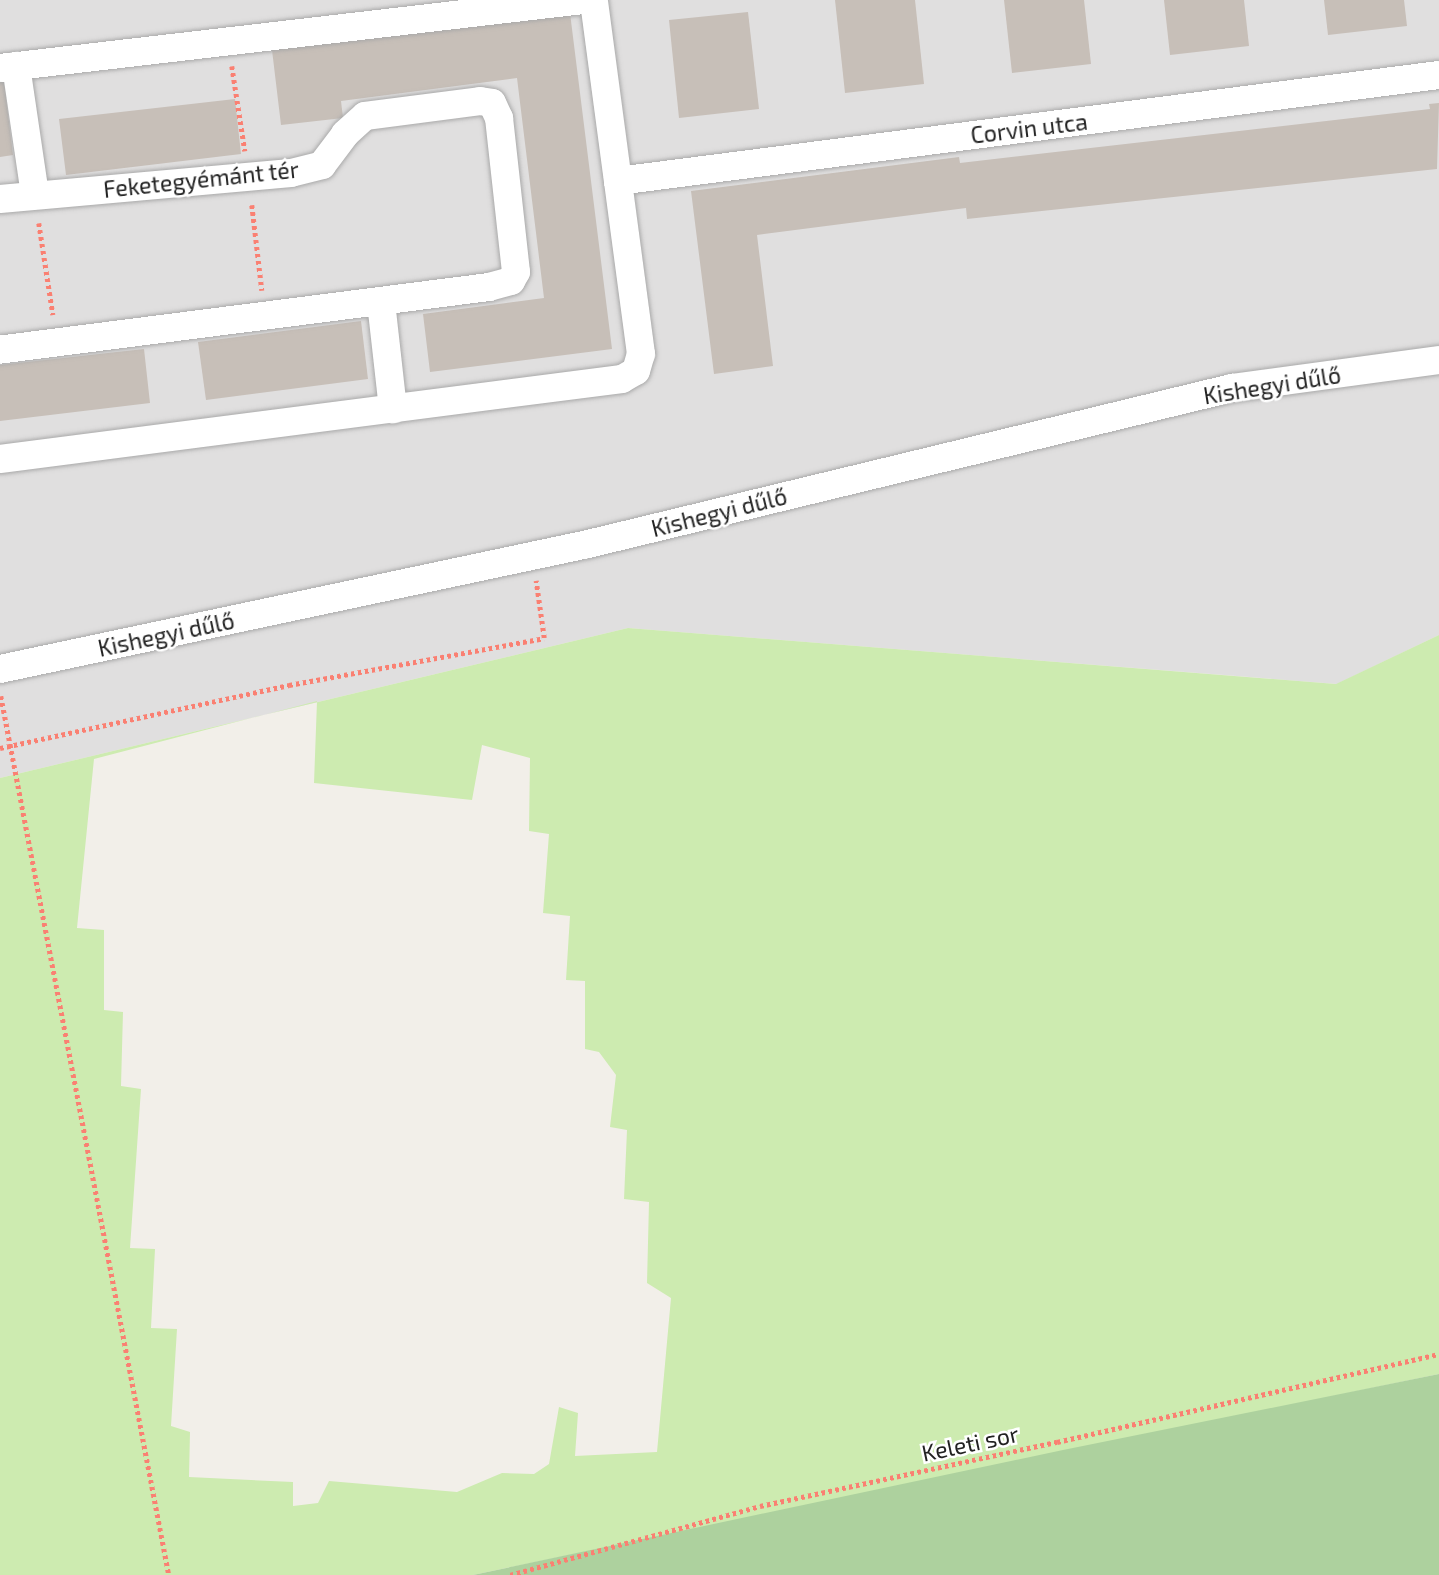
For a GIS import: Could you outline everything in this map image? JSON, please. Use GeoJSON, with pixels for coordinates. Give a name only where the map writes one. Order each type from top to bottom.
{"type":"FeatureCollection","features":[{"type":"Feature","properties":{"kind":"street"},"geometry":{"type":"LineString","coordinates":[[35,195],[8,67],[583,0]]}},
{"type":"Feature","properties":{"kind":"street"},"geometry":{"type":"LineString","coordinates":[[0,459],[622,379],[636,371],[641,354],[594,0]]}},
{"type":"Feature","properties":{"kind":"street","name":"Corvin utca"},"geometry":{"type":"LineString","coordinates":[[618,181],[1439,75]]}},
{"type":"Feature","properties":{"kind":"street","name":"Feketegyémánt tér"},"geometry":{"type":"LineString","coordinates":[[0,199],[291,173],[322,165],[345,135],[365,116],[480,101],[492,103],[499,118],[516,272],[511,281],[381,302],[0,351]]}},
{"type":"Feature","properties":{"kind":"street"},"geometry":{"type":"LineString","coordinates":[[381,302],[393,409]]}},
{"type":"Feature","properties":{"kind":"street","name":"Kishegyi dűlő"},"geometry":{"type":"LineString","coordinates":[[0,669],[532,556],[1232,388],[1439,360]]}},
{"type":"Feature","properties":{"kind":"path"},"geometry":{"type":"LineString","coordinates":[[35,195],[57,344]]}},
{"type":"Feature","properties":{"kind":"path"},"geometry":{"type":"LineString","coordinates":[[0,748],[289,685],[544,638],[532,556]]}},
{"type":"Feature","properties":{"kind":"path"},"geometry":{"type":"LineString","coordinates":[[0,692],[169,1575]]}},
{"type":"Feature","properties":{"kind":"path","name":"Keleti sor"},"geometry":{"type":"LineString","coordinates":[[510,1575],[760,1506],[1058,1442],[1439,1354]]}},
{"type":"Feature","properties":{"kind":"shaded area"},"geometry":{"type":"Polygon","coordinates":[[[0,0],[1439,0],[1439,635],[1337,684],[628,628],[0,778],[0,0]]]}},
{"type":"Feature","properties":{"kind":"green space"},"geometry":{"type":"Polygon","coordinates":[[[628,628],[1336,684],[1439,635],[1439,1374],[473,1575],[0,1575],[0,778],[257,717],[94,759],[77,928],[104,930],[104,1010],[123,1012],[121,1086],[141,1089],[130,1248],[155,1249],[151,1328],[177,1329],[171,1426],[190,1432],[189,1477],[293,1482],[293,1506],[318,1503],[329,1481],[457,1492],[502,1473],[534,1474],[549,1464],[559,1407],[578,1413],[575,1456],[657,1452],[671,1298],[647,1283],[649,1202],[624,1199],[627,1130],[610,1127],[616,1075],[599,1052],[585,1049],[585,981],[566,980],[570,916],[543,913],[549,834],[529,831],[530,758],[482,745],[472,800],[314,783],[317,702],[628,628]]]}},
{"type":"Feature","properties":{"kind":"green space"},"geometry":{"type":"Polygon","coordinates":[[[1439,1374],[1439,1575],[473,1575],[1063,1450],[1439,1374]]]}},
{"type":"Feature","properties":{"kind":"building"},"geometry":{"type":"Polygon","coordinates":[[[835,0],[915,0],[924,84],[845,93],[835,0]]]}},
{"type":"Feature","properties":{"kind":"building"},"geometry":{"type":"Polygon","coordinates":[[[1004,0],[1084,0],[1091,64],[1012,73],[1004,0]]]}},
{"type":"Feature","properties":{"kind":"building"},"geometry":{"type":"Polygon","coordinates":[[[1164,0],[1244,0],[1249,46],[1170,55],[1164,0]]]}},
{"type":"Feature","properties":{"kind":"building"},"geometry":{"type":"Polygon","coordinates":[[[1324,0],[1404,0],[1407,26],[1328,35],[1324,0]]]}},
{"type":"Feature","properties":{"kind":"building"},"geometry":{"type":"Polygon","coordinates":[[[748,12],[759,109],[679,118],[669,20],[748,12]]]}},
{"type":"Feature","properties":{"kind":"building"},"geometry":{"type":"Polygon","coordinates":[[[570,13],[612,349],[430,372],[423,314],[544,298],[517,78],[341,101],[343,118],[281,125],[272,50],[570,13]]]}},
{"type":"Feature","properties":{"kind":"building"},"geometry":{"type":"Polygon","coordinates":[[[4,81],[13,155],[0,157],[0,82],[4,81]]]}},
{"type":"Feature","properties":{"kind":"building"},"geometry":{"type":"Polygon","coordinates":[[[235,99],[241,154],[66,175],[59,119],[235,99]]]}},
{"type":"Feature","properties":{"kind":"building"},"geometry":{"type":"Polygon","coordinates":[[[1439,103],[1437,169],[967,219],[966,208],[757,235],[773,366],[714,374],[691,191],[959,157],[960,163],[1430,109],[1429,104],[1439,103]]]}},
{"type":"Feature","properties":{"kind":"building"},"geometry":{"type":"Polygon","coordinates":[[[361,321],[368,379],[206,400],[198,342],[361,321]]]}},
{"type":"Feature","properties":{"kind":"building"},"geometry":{"type":"Polygon","coordinates":[[[144,349],[150,403],[0,421],[0,365],[144,349]]]}}]}
